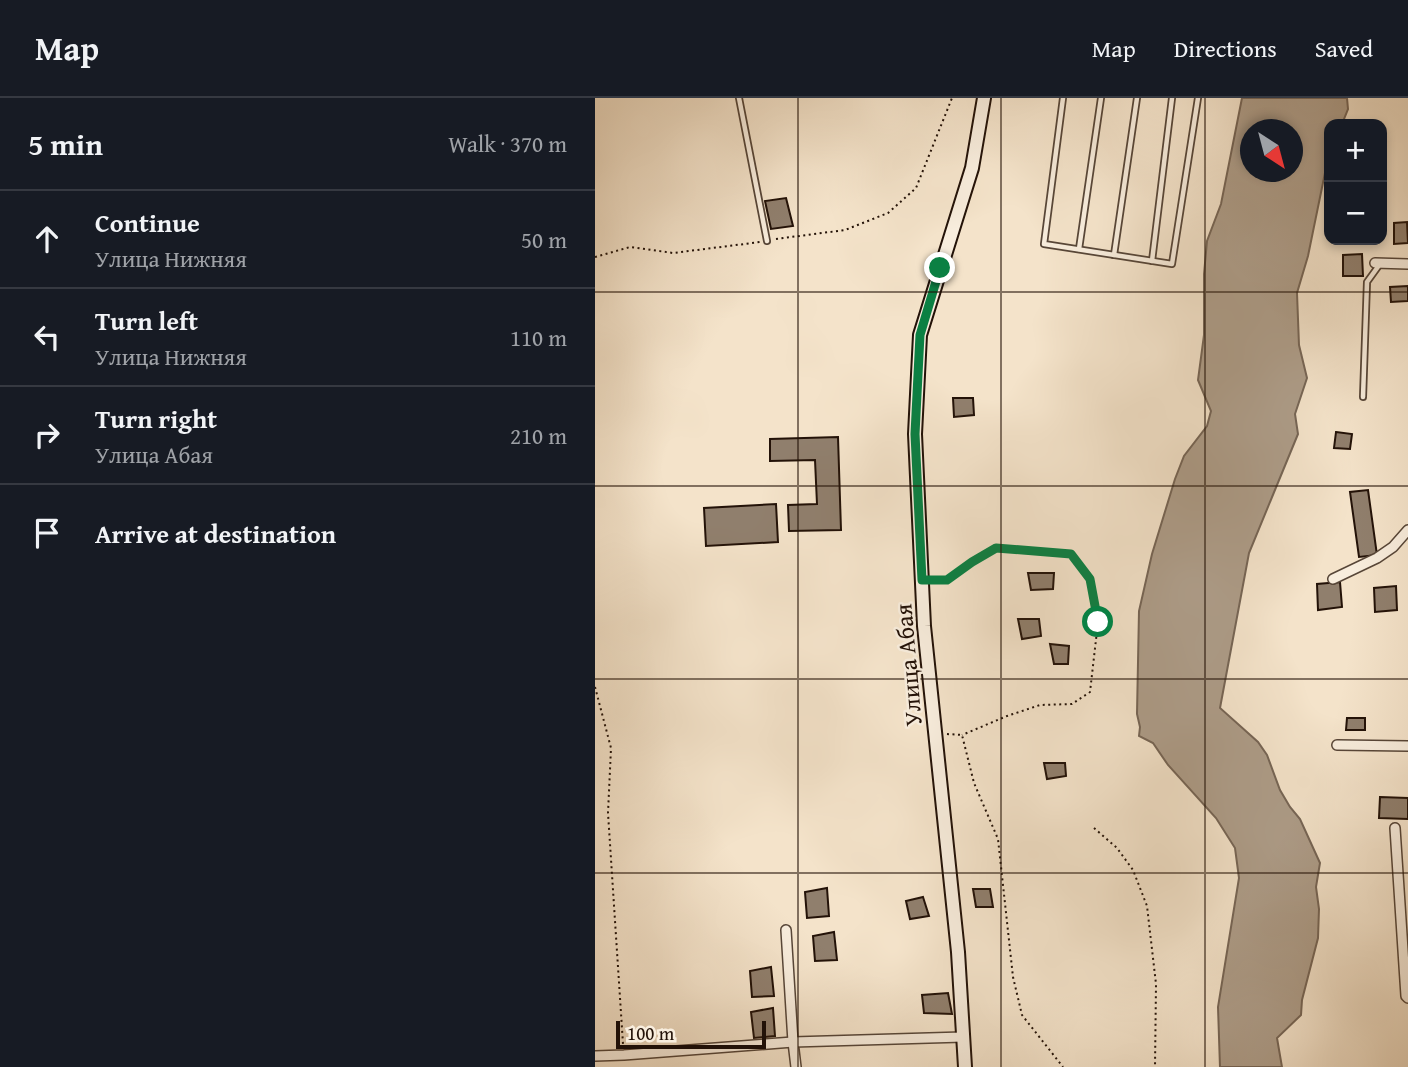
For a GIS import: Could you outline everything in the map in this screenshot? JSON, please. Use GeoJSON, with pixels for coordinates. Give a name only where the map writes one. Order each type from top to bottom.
{"type":"FeatureCollection","features":[{"type":"Feature","properties":{"kind":"street","name":"Улица Абая"},"geometry":{"type":"LineString","coordinates":[[965,1067],[958,952],[924,626],[915,434],[920,335],[972,169],[984,98]]}},
{"type":"Feature","properties":{"kind":"street"},"geometry":{"type":"LineString","coordinates":[[1378,263],[1408,264]]}},
{"type":"Feature","properties":{"kind":"street"},"geometry":{"type":"LineString","coordinates":[[1333,579],[1377,558],[1393,547],[1408,530]]}},
{"type":"Feature","properties":{"kind":"street"},"geometry":{"type":"LineString","coordinates":[[1338,745],[1408,746]]}},
{"type":"Feature","properties":{"kind":"street"},"geometry":{"type":"LineString","coordinates":[[1395,828],[1408,998]]}},
{"type":"Feature","properties":{"kind":"street"},"geometry":{"type":"LineString","coordinates":[[786,930],[796,1067]]}},
{"type":"Feature","properties":{"kind":"street"},"geometry":{"type":"LineString","coordinates":[[595,1056],[793,1042],[963,1037]]}},
{"type":"Feature","properties":{"kind":"lane"},"geometry":{"type":"LineString","coordinates":[[740,98],[767,241]]}},
{"type":"Feature","properties":{"kind":"lane"},"geometry":{"type":"LineString","coordinates":[[1063,98],[1044,244],[1172,264],[1198,98]]}},
{"type":"Feature","properties":{"kind":"lane"},"geometry":{"type":"LineString","coordinates":[[1079,250],[1101,98]]}},
{"type":"Feature","properties":{"kind":"lane"},"geometry":{"type":"LineString","coordinates":[[1114,255],[1137,98]]}},
{"type":"Feature","properties":{"kind":"lane"},"geometry":{"type":"LineString","coordinates":[[1152,261],[1172,98]]}},
{"type":"Feature","properties":{"kind":"lane"},"geometry":{"type":"LineString","coordinates":[[1363,397],[1367,282],[1378,263]]}},
{"type":"Feature","properties":{"kind":"path"},"geometry":{"type":"LineString","coordinates":[[595,257],[630,247],[673,253],[845,230],[888,214],[916,188],[952,98]]}},
{"type":"Feature","properties":{"kind":"path"},"geometry":{"type":"LineString","coordinates":[[922,580],[947,580],[996,548],[1071,554],[1090,579],[1098,622],[1090,692],[1072,704],[1040,705],[962,735],[935,733]]}},
{"type":"Feature","properties":{"kind":"path"},"geometry":{"type":"LineString","coordinates":[[595,687],[611,748],[609,826],[624,1055]]}},
{"type":"Feature","properties":{"kind":"path"},"geometry":{"type":"LineString","coordinates":[[962,735],[974,783],[998,839],[1013,977],[1022,1015],[1063,1067]]}},
{"type":"Feature","properties":{"kind":"path"},"geometry":{"type":"LineString","coordinates":[[1094,828],[1117,848],[1133,870],[1147,906],[1156,984],[1155,1067]]}},
{"type":"Feature","properties":{"kind":"shaded area"},"geometry":{"type":"Polygon","coordinates":[[[1242,98],[1347,98],[1348,109],[1344,119],[1324,119],[1324,178],[1308,256],[1297,293],[1299,345],[1307,378],[1295,414],[1298,434],[1249,553],[1220,708],[1258,742],[1267,755],[1280,790],[1300,819],[1320,863],[1316,887],[1319,909],[1318,938],[1302,1000],[1301,1015],[1277,1038],[1282,1067],[1220,1067],[1218,1007],[1239,878],[1235,848],[1216,818],[1168,765],[1153,743],[1139,736],[1137,714],[1139,611],[1152,554],[1184,456],[1207,426],[1211,411],[1198,380],[1204,335],[1207,241],[1221,204],[1242,98]]]}},
{"type":"Feature","properties":{"kind":"building"},"geometry":{"type":"Polygon","coordinates":[[[786,198],[793,226],[771,229],[765,201],[786,198]]]}},
{"type":"Feature","properties":{"kind":"building"},"geometry":{"type":"Polygon","coordinates":[[[1407,222],[1408,243],[1394,244],[1394,223],[1407,222]]]}},
{"type":"Feature","properties":{"kind":"building"},"geometry":{"type":"Polygon","coordinates":[[[1362,254],[1363,276],[1343,276],[1343,255],[1362,254]]]}},
{"type":"Feature","properties":{"kind":"building"},"geometry":{"type":"Polygon","coordinates":[[[1408,286],[1408,301],[1391,302],[1390,287],[1408,286]]]}},
{"type":"Feature","properties":{"kind":"building"},"geometry":{"type":"Polygon","coordinates":[[[953,398],[973,398],[974,415],[954,417],[953,398]]]}},
{"type":"Feature","properties":{"kind":"building"},"geometry":{"type":"Polygon","coordinates":[[[1336,432],[1352,434],[1350,449],[1334,448],[1336,432]]]}},
{"type":"Feature","properties":{"kind":"building"},"geometry":{"type":"Polygon","coordinates":[[[838,437],[841,530],[789,531],[788,505],[817,504],[815,460],[770,461],[770,439],[838,437]]]}},
{"type":"Feature","properties":{"kind":"building"},"geometry":{"type":"Polygon","coordinates":[[[1368,490],[1377,555],[1359,557],[1350,492],[1368,490]]]}},
{"type":"Feature","properties":{"kind":"building"},"geometry":{"type":"Polygon","coordinates":[[[776,504],[778,542],[706,546],[704,508],[776,504]]]}},
{"type":"Feature","properties":{"kind":"building"},"geometry":{"type":"Polygon","coordinates":[[[1028,573],[1054,573],[1053,589],[1031,590],[1028,573]]]}},
{"type":"Feature","properties":{"kind":"building"},"geometry":{"type":"Polygon","coordinates":[[[1340,582],[1342,607],[1318,610],[1317,584],[1340,582]]]}},
{"type":"Feature","properties":{"kind":"building"},"geometry":{"type":"Polygon","coordinates":[[[1396,586],[1397,610],[1375,612],[1374,588],[1396,586]]]}},
{"type":"Feature","properties":{"kind":"building"},"geometry":{"type":"Polygon","coordinates":[[[1018,619],[1039,619],[1041,636],[1022,639],[1018,619]]]}},
{"type":"Feature","properties":{"kind":"building"},"geometry":{"type":"Polygon","coordinates":[[[1050,644],[1069,646],[1068,664],[1054,664],[1050,644]]]}},
{"type":"Feature","properties":{"kind":"building"},"geometry":{"type":"Polygon","coordinates":[[[1347,718],[1365,718],[1365,730],[1346,730],[1347,718]]]}},
{"type":"Feature","properties":{"kind":"building"},"geometry":{"type":"Polygon","coordinates":[[[1044,763],[1065,763],[1066,776],[1047,779],[1044,763]]]}},
{"type":"Feature","properties":{"kind":"building"},"geometry":{"type":"Polygon","coordinates":[[[1380,797],[1408,798],[1408,819],[1379,818],[1380,797]]]}},
{"type":"Feature","properties":{"kind":"building"},"geometry":{"type":"Polygon","coordinates":[[[827,888],[829,916],[807,918],[805,892],[827,888]]]}},
{"type":"Feature","properties":{"kind":"building"},"geometry":{"type":"Polygon","coordinates":[[[973,889],[990,889],[993,907],[976,907],[973,889]]]}},
{"type":"Feature","properties":{"kind":"building"},"geometry":{"type":"Polygon","coordinates":[[[923,897],[929,916],[910,919],[906,901],[923,897]]]}},
{"type":"Feature","properties":{"kind":"building"},"geometry":{"type":"Polygon","coordinates":[[[834,932],[837,960],[815,961],[813,936],[834,932]]]}},
{"type":"Feature","properties":{"kind":"building"},"geometry":{"type":"Polygon","coordinates":[[[771,967],[774,996],[752,997],[750,971],[771,967]]]}},
{"type":"Feature","properties":{"kind":"building"},"geometry":{"type":"Polygon","coordinates":[[[948,993],[952,1014],[924,1013],[922,995],[948,993]]]}},
{"type":"Feature","properties":{"kind":"building"},"geometry":{"type":"Polygon","coordinates":[[[773,1008],[775,1036],[754,1038],[751,1012],[773,1008]]]}},
{"type":"Feature","properties":{"kind":"route"},"geometry":{"type":"LineString","coordinates":[[940,268],[920,335],[915,434],[922,580],[947,580],[996,548],[1071,554],[1090,579],[1098,622]]}}]}
